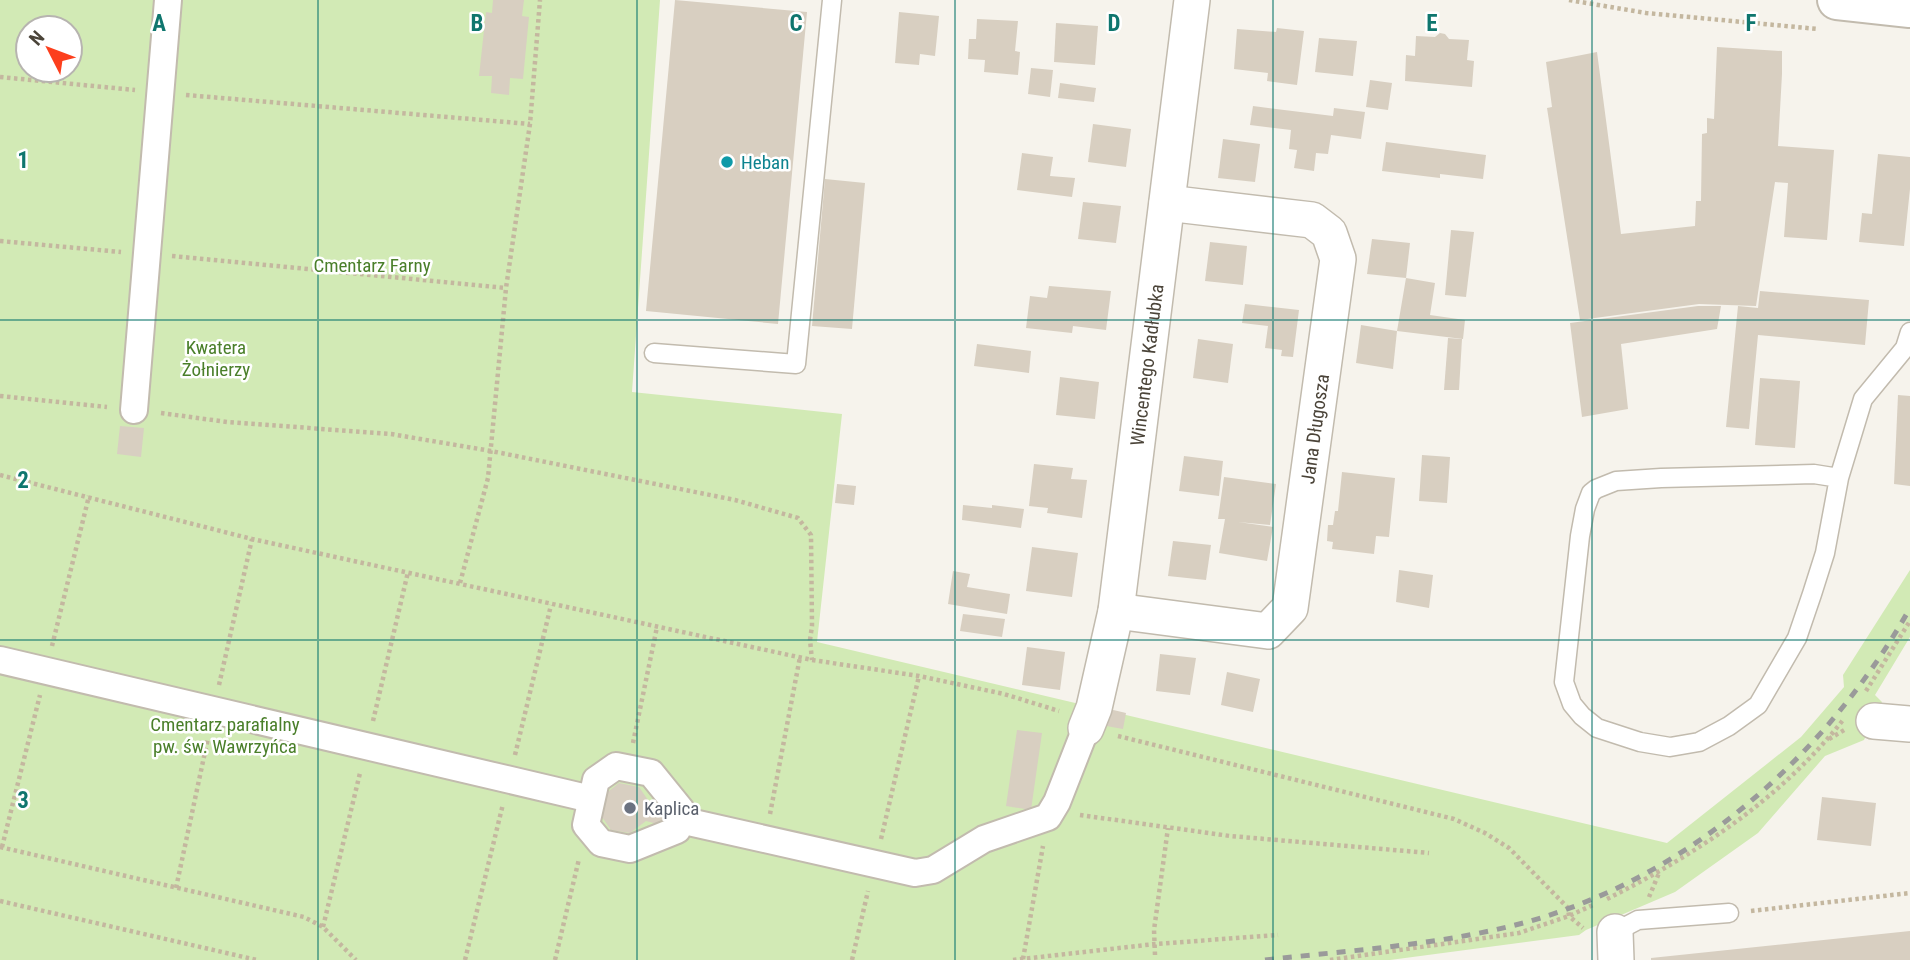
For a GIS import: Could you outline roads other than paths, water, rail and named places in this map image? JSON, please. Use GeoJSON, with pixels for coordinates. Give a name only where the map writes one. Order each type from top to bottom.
{"type":"FeatureCollection","features":[{"type":"Feature","properties":{"kind":"street"},"geometry":{"type":"LineString","coordinates":[[134,410],[168,0]]}},
{"type":"Feature","properties":{"kind":"street","name":"Wincentego Kadłubka"},"geometry":{"type":"LineString","coordinates":[[1088,724],[1115,611],[1192,0]]}},
{"type":"Feature","properties":{"kind":"street"},"geometry":{"type":"LineString","coordinates":[[1833,15],[1910,8]]}},
{"type":"Feature","properties":{"kind":"street","name":"Jana Długosza"},"geometry":{"type":"LineString","coordinates":[[1115,611],[1268,631],[1290,608],[1338,259],[1329,233],[1312,220],[1167,203]]}},
{"type":"Feature","properties":{"kind":"street"},"geometry":{"type":"LineString","coordinates":[[0,660],[591,799]]}},
{"type":"Feature","properties":{"kind":"street"},"geometry":{"type":"LineString","coordinates":[[1861,710],[1910,724]]}},
{"type":"Feature","properties":{"kind":"street"},"geometry":{"type":"LineString","coordinates":[[680,820],[915,873],[933,870],[984,839],[1050,814],[1088,724]]}},
{"type":"Feature","properties":{"kind":"street"},"geometry":{"type":"LineString","coordinates":[[616,766],[651,773],[681,810],[680,820],[677,830],[631,849],[601,843],[586,825],[591,799],[596,780],[616,766]]}},
{"type":"Feature","properties":{"kind":"lane"},"geometry":{"type":"LineString","coordinates":[[654,353],[796,364],[832,0]]}},
{"type":"Feature","properties":{"kind":"lane"},"geometry":{"type":"LineString","coordinates":[[1839,478],[1814,474],[1661,478],[1616,481],[1591,493],[1580,536],[1564,682],[1572,704],[1582,716],[1597,728],[1615,736],[1670,747],[1699,742],[1729,726],[1758,705],[1797,638],[1825,553],[1839,478],[1863,399],[1905,348],[1910,332]]}},
{"type":"Feature","properties":{"kind":"lane"},"geometry":{"type":"LineString","coordinates":[[1615,946],[1638,920],[1729,913]]}},
{"type":"Feature","properties":{"kind":"railway"},"geometry":{"type":"LineString","coordinates":[[1265,960],[1397,946],[1495,930],[1587,901],[1644,874],[1699,841],[1749,802],[1796,759],[1839,712],[1877,662],[1910,608]]}},
{"type":"Feature","properties":{"kind":"place","name":"Heban"},"geometry":{"type":"Point","coordinates":[727,162]}},
{"type":"Feature","properties":{"kind":"place","name":"Kaplica"},"geometry":{"type":"Point","coordinates":[630,808]}},
{"type":"Feature","properties":{"kind":"park label","name":"Cmentarz Farny"},"geometry":{"type":"Point","coordinates":[372,265]}},
{"type":"Feature","properties":{"kind":"park label","name":"Kwatera Żołnierzy"},"geometry":{"type":"Point","coordinates":[216,358]}},
{"type":"Feature","properties":{"kind":"park label","name":"Cmentarz parafialny pw. św. Wawrzyńca"},"geometry":{"type":"Point","coordinates":[225,735]}}]}
